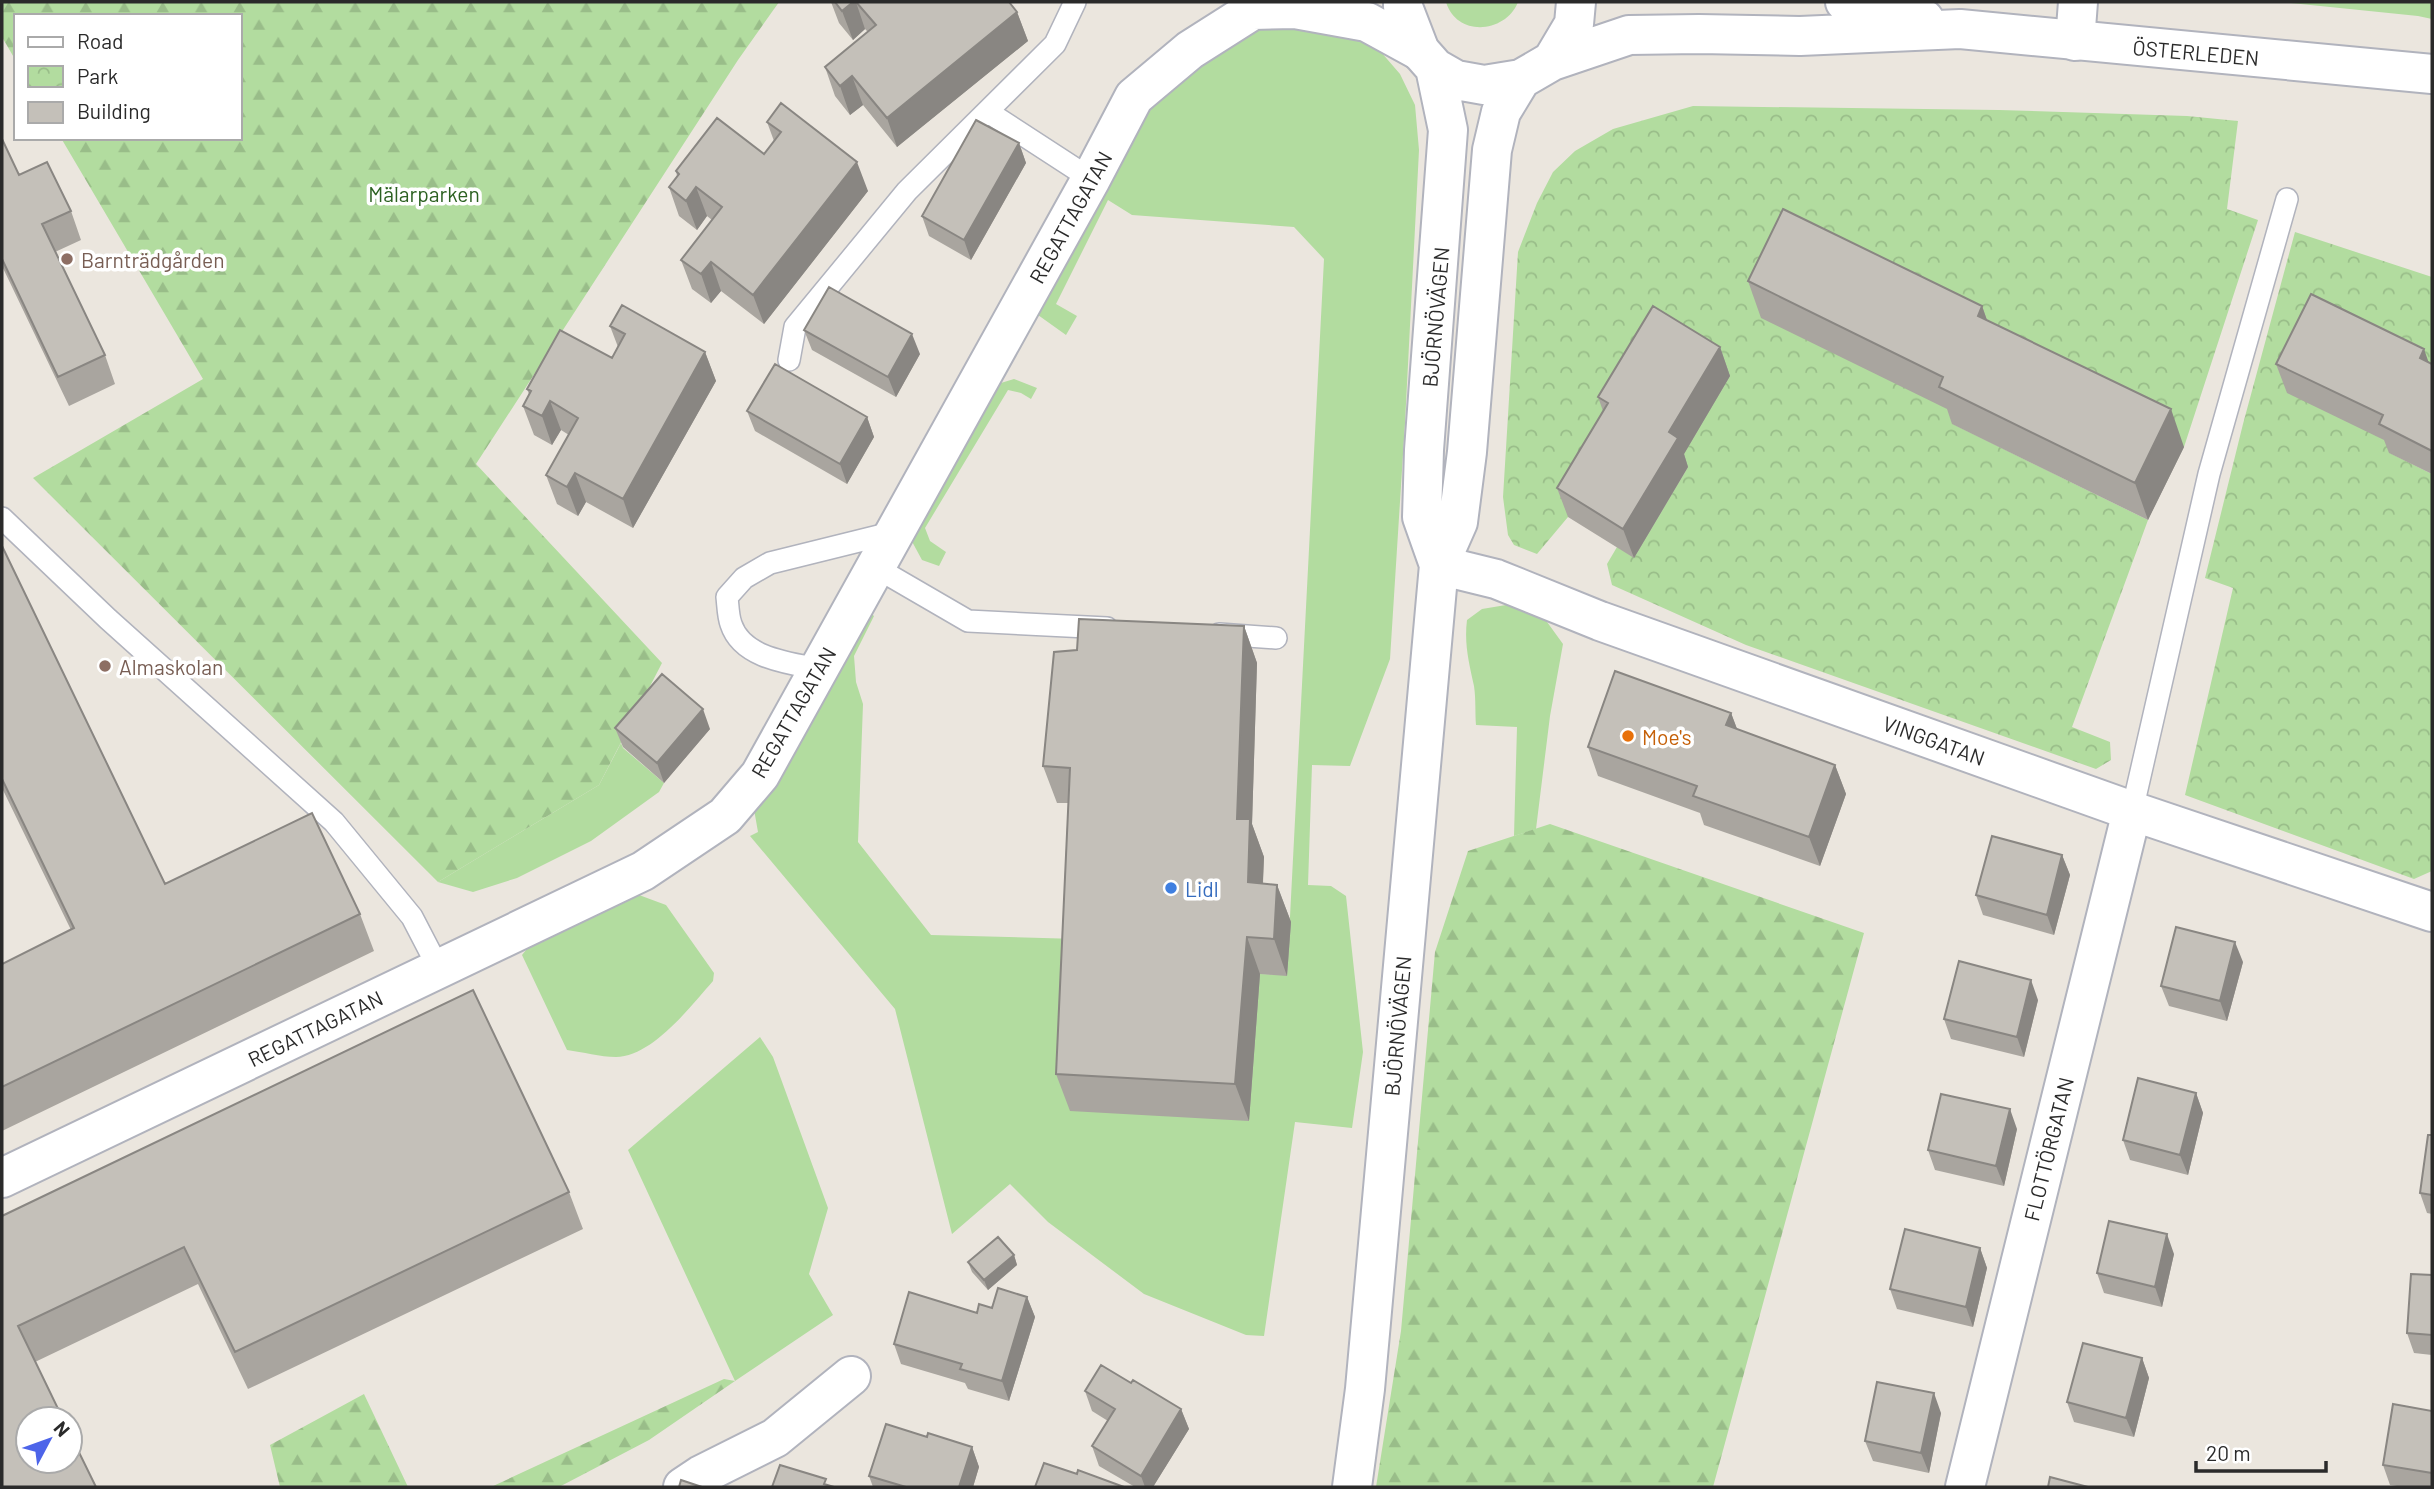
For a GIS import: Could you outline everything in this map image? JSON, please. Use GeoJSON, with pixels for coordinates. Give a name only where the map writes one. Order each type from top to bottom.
{"type":"FeatureCollection","features":[{"type":"Feature","properties":{"kind":"street","name":"BJÖRNÖVÄGEN"},"geometry":{"type":"LineString","coordinates":[[1403,2],[1428,60],[1448,130],[1424,450],[1422,517],[1439,565]]}},
{"type":"Feature","properties":{"kind":"street","name":"BJÖRNÖVÄGEN"},"geometry":{"type":"LineString","coordinates":[[1352,1487],[1365,1389],[1439,565],[1458,522],[1461,499],[1492,150],[1501,112],[1574,24],[1576,2]]}},
{"type":"Feature","properties":{"kind":"street","name":"ÖSTERLEDEN"},"geometry":{"type":"LineString","coordinates":[[1845,2],[1886,8],[1960,29]]}},
{"type":"Feature","properties":{"kind":"street"},"geometry":{"type":"LineString","coordinates":[[2075,41],[2078,2]]}},
{"type":"Feature","properties":{"kind":"street","name":"REGATTAGATAN"},"geometry":{"type":"LineString","coordinates":[[2,1178],[643,871],[725,816],[760,775],[1134,97],[1190,50],[1258,6],[1295,9],[1367,22],[1428,60]]}},
{"type":"Feature","properties":{"kind":"street","name":"ÖSTERLEDEN"},"geometry":{"type":"LineString","coordinates":[[1428,60],[1456,80],[1484,85],[1536,70],[1629,35],[1800,36],[1960,29],[2432,74]]}},
{"type":"Feature","properties":{"kind":"street","name":"VINGGATAN"},"geometry":{"type":"LineString","coordinates":[[1439,565],[1496,579],[1600,621],[2133,811],[2432,912]]}},
{"type":"Feature","properties":{"kind":"street","name":"FLOTTÖRGATAN"},"geometry":{"type":"LineString","coordinates":[[1965,1487],[2133,811]]}},
{"type":"Feature","properties":{"kind":"street"},"geometry":{"type":"LineString","coordinates":[[683,1487],[701,1475],[775,1438],[851,1376]]}},
{"type":"Feature","properties":{"kind":"lane"},"geometry":{"type":"LineString","coordinates":[[789,360],[795,327],[906,191],[1055,44],[1075,2]]}},
{"type":"Feature","properties":{"kind":"lane"},"geometry":{"type":"LineString","coordinates":[[988,112],[1091,179]]}},
{"type":"Feature","properties":{"kind":"lane"},"geometry":{"type":"LineString","coordinates":[[2133,811],[2209,474],[2287,199]]}},
{"type":"Feature","properties":{"kind":"lane"},"geometry":{"type":"LineString","coordinates":[[2,518],[108,619],[334,822],[412,917],[439,969]]}},
{"type":"Feature","properties":{"kind":"lane"},"geometry":{"type":"LineString","coordinates":[[819,668],[780,661],[748,649],[731,625],[727,597],[744,578],[770,563],[895,532]]}},
{"type":"Feature","properties":{"kind":"lane"},"geometry":{"type":"LineString","coordinates":[[875,567],[968,621],[1133,630]]}},
{"type":"Feature","properties":{"kind":"lane"},"geometry":{"type":"LineString","coordinates":[[1200,633],[1276,638]]}},
{"type":"Feature","properties":{"kind":"green space","name":"Mälarparken"},"geometry":{"type":"Polygon","coordinates":[[[2,2],[779,2],[738,60],[476,464],[662,663],[599,785],[438,882],[33,478],[203,379],[62,140],[242,140],[242,14],[14,14],[14,58],[2,37],[2,2]]]}},
{"type":"Feature","properties":{"kind":"green space"},"geometry":{"type":"Polygon","coordinates":[[[1446,2],[1518,2],[1503,20],[1482,27],[1460,22],[1446,2]]]}},
{"type":"Feature","properties":{"kind":"green space"},"geometry":{"type":"Polygon","coordinates":[[[2280,2],[2432,2],[2432,19],[2418,16],[2280,2]]]}},
{"type":"Feature","properties":{"kind":"green space"},"geometry":{"type":"Polygon","coordinates":[[[1271,21],[1368,37],[1400,74],[1415,105],[1419,150],[1390,659],[1350,766],[1312,765],[1308,885],[1331,886],[1346,896],[1363,1052],[1352,1128],[1295,1122],[1264,1336],[1246,1335],[1144,1294],[1048,1222],[1010,1184],[952,1234],[895,1009],[750,836],[758,832],[752,798],[864,608],[874,616],[854,656],[856,682],[863,704],[858,842],[931,935],[1078,939],[1260,974],[1287,975],[1324,259],[1294,227],[1132,215],[1108,200],[1056,304],[1077,316],[1066,335],[1038,315],[1041,284],[1138,103],[1271,21]]]}},
{"type":"Feature","properties":{"kind":"green space"},"geometry":{"type":"Polygon","coordinates":[[[1693,106],[1999,110],[2187,116],[2238,121],[2227,209],[2258,220],[2184,447],[1957,414],[1953,424],[2148,520],[2072,727],[2110,742],[2111,760],[2096,769],[1746,645],[1612,585],[1607,564],[1617,547],[1634,557],[1688,467],[1619,432],[1568,517],[1537,554],[1514,545],[1508,535],[1503,497],[1518,252],[1537,203],[1553,172],[1575,151],[1613,129],[1693,106]]]}},
{"type":"Feature","properties":{"kind":"green space"},"geometry":{"type":"Polygon","coordinates":[[[2295,232],[2432,277],[2432,377],[2390,453],[2432,474],[2432,871],[2414,879],[2185,795],[2233,588],[2205,578],[2295,232]]]}},
{"type":"Feature","properties":{"kind":"green space"},"geometry":{"type":"Polygon","coordinates":[[[1014,379],[1037,388],[1031,399],[1008,390],[925,528],[930,541],[946,552],[939,566],[922,560],[909,536],[991,386],[1014,379]]]}},
{"type":"Feature","properties":{"kind":"green space"},"geometry":{"type":"Polygon","coordinates":[[[1512,604],[1542,615],[1563,644],[1550,716],[1536,829],[1514,836],[1517,727],[1476,725],[1475,691],[1466,637],[1467,620],[1482,609],[1512,604]]]}},
{"type":"Feature","properties":{"kind":"green space"},"geometry":{"type":"Polygon","coordinates":[[[621,743],[623,748],[664,783],[659,792],[591,841],[517,878],[473,892],[438,882],[599,785],[621,743]]]}},
{"type":"Feature","properties":{"kind":"green space"},"geometry":{"type":"Polygon","coordinates":[[[1550,824],[1864,933],[1713,1487],[1376,1487],[1401,1331],[1435,952],[1468,851],[1550,824]]]}},
{"type":"Feature","properties":{"kind":"green space"},"geometry":{"type":"Polygon","coordinates":[[[639,895],[666,905],[714,973],[713,981],[670,1028],[643,1049],[616,1057],[567,1050],[522,955],[543,929],[593,902],[639,895]]]}},
{"type":"Feature","properties":{"kind":"green space"},"geometry":{"type":"Polygon","coordinates":[[[760,1037],[773,1057],[828,1208],[809,1274],[833,1315],[735,1381],[628,1150],[760,1037]]]}},
{"type":"Feature","properties":{"kind":"green space"},"geometry":{"type":"Polygon","coordinates":[[[724,1379],[735,1381],[649,1440],[559,1487],[491,1487],[724,1379]]]}},
{"type":"Feature","properties":{"kind":"green space"},"geometry":{"type":"Polygon","coordinates":[[[364,1394],[408,1487],[280,1487],[270,1445],[364,1394]]]}},
{"type":"Feature","properties":{"kind":"building"},"geometry":{"type":"Polygon","coordinates":[[[835,2],[853,2],[842,11],[835,2]]]}},
{"type":"Feature","properties":{"kind":"building"},"geometry":{"type":"Polygon","coordinates":[[[856,2],[1009,2],[1017,12],[887,118],[852,76],[840,86],[825,67],[876,25],[856,2]]]}},
{"type":"Feature","properties":{"kind":"building"},"geometry":{"type":"Polygon","coordinates":[[[781,103],[857,162],[753,295],[711,262],[701,274],[681,260],[722,207],[696,187],[686,201],[669,187],[679,174],[676,171],[717,118],[764,154],[781,132],[767,122],[781,103]]]}},
{"type":"Feature","properties":{"kind":"building"},"geometry":{"type":"Polygon","coordinates":[[[976,120],[1019,143],[964,240],[922,216],[976,120]]]}},
{"type":"Feature","properties":{"kind":"building"},"geometry":{"type":"Polygon","coordinates":[[[2,139],[19,175],[47,162],[71,211],[42,224],[105,355],[58,377],[2,259],[2,139]]]}},
{"type":"Feature","properties":{"kind":"building"},"geometry":{"type":"Polygon","coordinates":[[[1783,209],[1982,306],[1978,316],[2171,409],[2135,483],[1939,387],[1943,377],[1748,281],[1783,209]]]}},
{"type":"Feature","properties":{"kind":"building"},"geometry":{"type":"Polygon","coordinates":[[[829,287],[912,334],[888,377],[804,330],[829,287]]]}},
{"type":"Feature","properties":{"kind":"building"},"geometry":{"type":"Polygon","coordinates":[[[2311,294],[2424,349],[2420,358],[2432,364],[2432,451],[2379,424],[2383,415],[2276,364],[2311,294]]]}},
{"type":"Feature","properties":{"kind":"building"},"geometry":{"type":"Polygon","coordinates":[[[622,305],[705,352],[623,499],[575,473],[567,487],[546,475],[578,418],[550,401],[542,416],[523,406],[531,391],[527,389],[560,330],[612,358],[625,334],[610,326],[622,305]]]}},
{"type":"Feature","properties":{"kind":"building"},"geometry":{"type":"Polygon","coordinates":[[[1653,306],[1720,347],[1669,432],[1678,438],[1623,529],[1557,488],[1608,403],[1598,397],[1653,306]]]}},
{"type":"Feature","properties":{"kind":"building"},"geometry":{"type":"Polygon","coordinates":[[[775,364],[867,417],[840,464],[747,411],[775,364]]]}},
{"type":"Feature","properties":{"kind":"building"},"geometry":{"type":"Polygon","coordinates":[[[2,546],[165,884],[312,813],[360,914],[2,1087],[2,964],[74,928],[2,779],[2,546]]]}},
{"type":"Feature","properties":{"kind":"building","name":"Lidl"},"geometry":{"type":"Polygon","coordinates":[[[1079,619],[1244,626],[1237,819],[1250,819],[1248,882],[1277,885],[1274,939],[1247,937],[1235,1084],[1056,1074],[1070,768],[1043,766],[1054,652],[1077,650],[1079,619]]]}},
{"type":"Feature","properties":{"kind":"building"},"geometry":{"type":"Polygon","coordinates":[[[1615,671],[1731,713],[1726,725],[1835,765],[1809,837],[1693,796],[1697,786],[1588,747],[1615,671]]]}},
{"type":"Feature","properties":{"kind":"building"},"geometry":{"type":"Polygon","coordinates":[[[662,674],[703,709],[657,763],[615,728],[662,674]]]}},
{"type":"Feature","properties":{"kind":"building"},"geometry":{"type":"Polygon","coordinates":[[[1992,836],[2062,855],[2047,915],[1976,895],[1992,836]]]}},
{"type":"Feature","properties":{"kind":"building"},"geometry":{"type":"Polygon","coordinates":[[[2176,927],[2235,942],[2220,1001],[2161,986],[2176,927]]]}},
{"type":"Feature","properties":{"kind":"building"},"geometry":{"type":"Polygon","coordinates":[[[1959,961],[2031,980],[2017,1037],[1944,1019],[1959,961]]]}},
{"type":"Feature","properties":{"kind":"building"},"geometry":{"type":"Polygon","coordinates":[[[473,990],[569,1192],[235,1352],[184,1247],[18,1326],[56,1405],[14,1405],[14,1475],[84,1475],[84,1463],[96,1487],[2,1487],[2,1216],[473,990]]]}},
{"type":"Feature","properties":{"kind":"building"},"geometry":{"type":"Polygon","coordinates":[[[2138,1078],[2196,1093],[2180,1155],[2123,1140],[2138,1078]]]}},
{"type":"Feature","properties":{"kind":"building"},"geometry":{"type":"Polygon","coordinates":[[[1941,1094],[2010,1109],[1996,1166],[1928,1150],[1941,1094]]]}},
{"type":"Feature","properties":{"kind":"building"},"geometry":{"type":"Polygon","coordinates":[[[2428,1135],[2432,1135],[2432,1195],[2420,1193],[2428,1135]]]}},
{"type":"Feature","properties":{"kind":"building"},"geometry":{"type":"Polygon","coordinates":[[[2109,1221],[2167,1234],[2155,1287],[2097,1273],[2109,1221]]]}},
{"type":"Feature","properties":{"kind":"building"},"geometry":{"type":"Polygon","coordinates":[[[1905,1229],[1980,1248],[1966,1307],[1890,1289],[1905,1229]]]}},
{"type":"Feature","properties":{"kind":"building"},"geometry":{"type":"Polygon","coordinates":[[[998,1237],[1014,1255],[984,1280],[968,1262],[998,1237]]]}},
{"type":"Feature","properties":{"kind":"building"},"geometry":{"type":"Polygon","coordinates":[[[2411,1274],[2432,1275],[2432,1335],[2407,1333],[2411,1274]]]}},
{"type":"Feature","properties":{"kind":"building"},"geometry":{"type":"Polygon","coordinates":[[[998,1288],[1027,1297],[1002,1381],[960,1369],[962,1364],[894,1344],[909,1292],[977,1313],[979,1304],[992,1308],[998,1288]]]}},
{"type":"Feature","properties":{"kind":"building"},"geometry":{"type":"Polygon","coordinates":[[[2083,1343],[2142,1358],[2126,1418],[2067,1402],[2083,1343]]]}},
{"type":"Feature","properties":{"kind":"building"},"geometry":{"type":"Polygon","coordinates":[[[1101,1365],[1131,1383],[1133,1380],[1181,1409],[1141,1476],[1092,1446],[1115,1409],[1085,1391],[1101,1365]]]}},
{"type":"Feature","properties":{"kind":"building"},"geometry":{"type":"Polygon","coordinates":[[[1877,1382],[1934,1393],[1921,1453],[1865,1441],[1877,1382]]]}},
{"type":"Feature","properties":{"kind":"building"},"geometry":{"type":"Polygon","coordinates":[[[2393,1404],[2432,1411],[2432,1473],[2383,1465],[2393,1404]]]}},
{"type":"Feature","properties":{"kind":"building"},"geometry":{"type":"Polygon","coordinates":[[[886,1424],[927,1437],[928,1433],[972,1447],[959,1487],[906,1487],[869,1476],[886,1424]]]}},
{"type":"Feature","properties":{"kind":"building"},"geometry":{"type":"Polygon","coordinates":[[[1044,1463],[1077,1474],[1078,1470],[1124,1487],[1035,1487],[1044,1463]]]}},
{"type":"Feature","properties":{"kind":"building"},"geometry":{"type":"Polygon","coordinates":[[[780,1465],[826,1479],[824,1484],[834,1487],[772,1487],[780,1465]]]}},
{"type":"Feature","properties":{"kind":"building"},"geometry":{"type":"Polygon","coordinates":[[[2050,1477],[2088,1487],[2048,1487],[2050,1477]]]}},
{"type":"Feature","properties":{"kind":"building"},"geometry":{"type":"Polygon","coordinates":[[[681,1480],[702,1487],[679,1487],[681,1480]]]}},
{"type":"Feature","properties":{"kind":"place","name":"Barnträdgården"},"geometry":{"type":"Point","coordinates":[67,259]}},
{"type":"Feature","properties":{"kind":"place","name":"Almaskolan"},"geometry":{"type":"Point","coordinates":[105,666]}},
{"type":"Feature","properties":{"kind":"place","name":"Moe's"},"geometry":{"type":"Point","coordinates":[1628,736]}},
{"type":"Feature","properties":{"kind":"place","name":"Lidl"},"geometry":{"type":"Point","coordinates":[1171,888]}}]}
